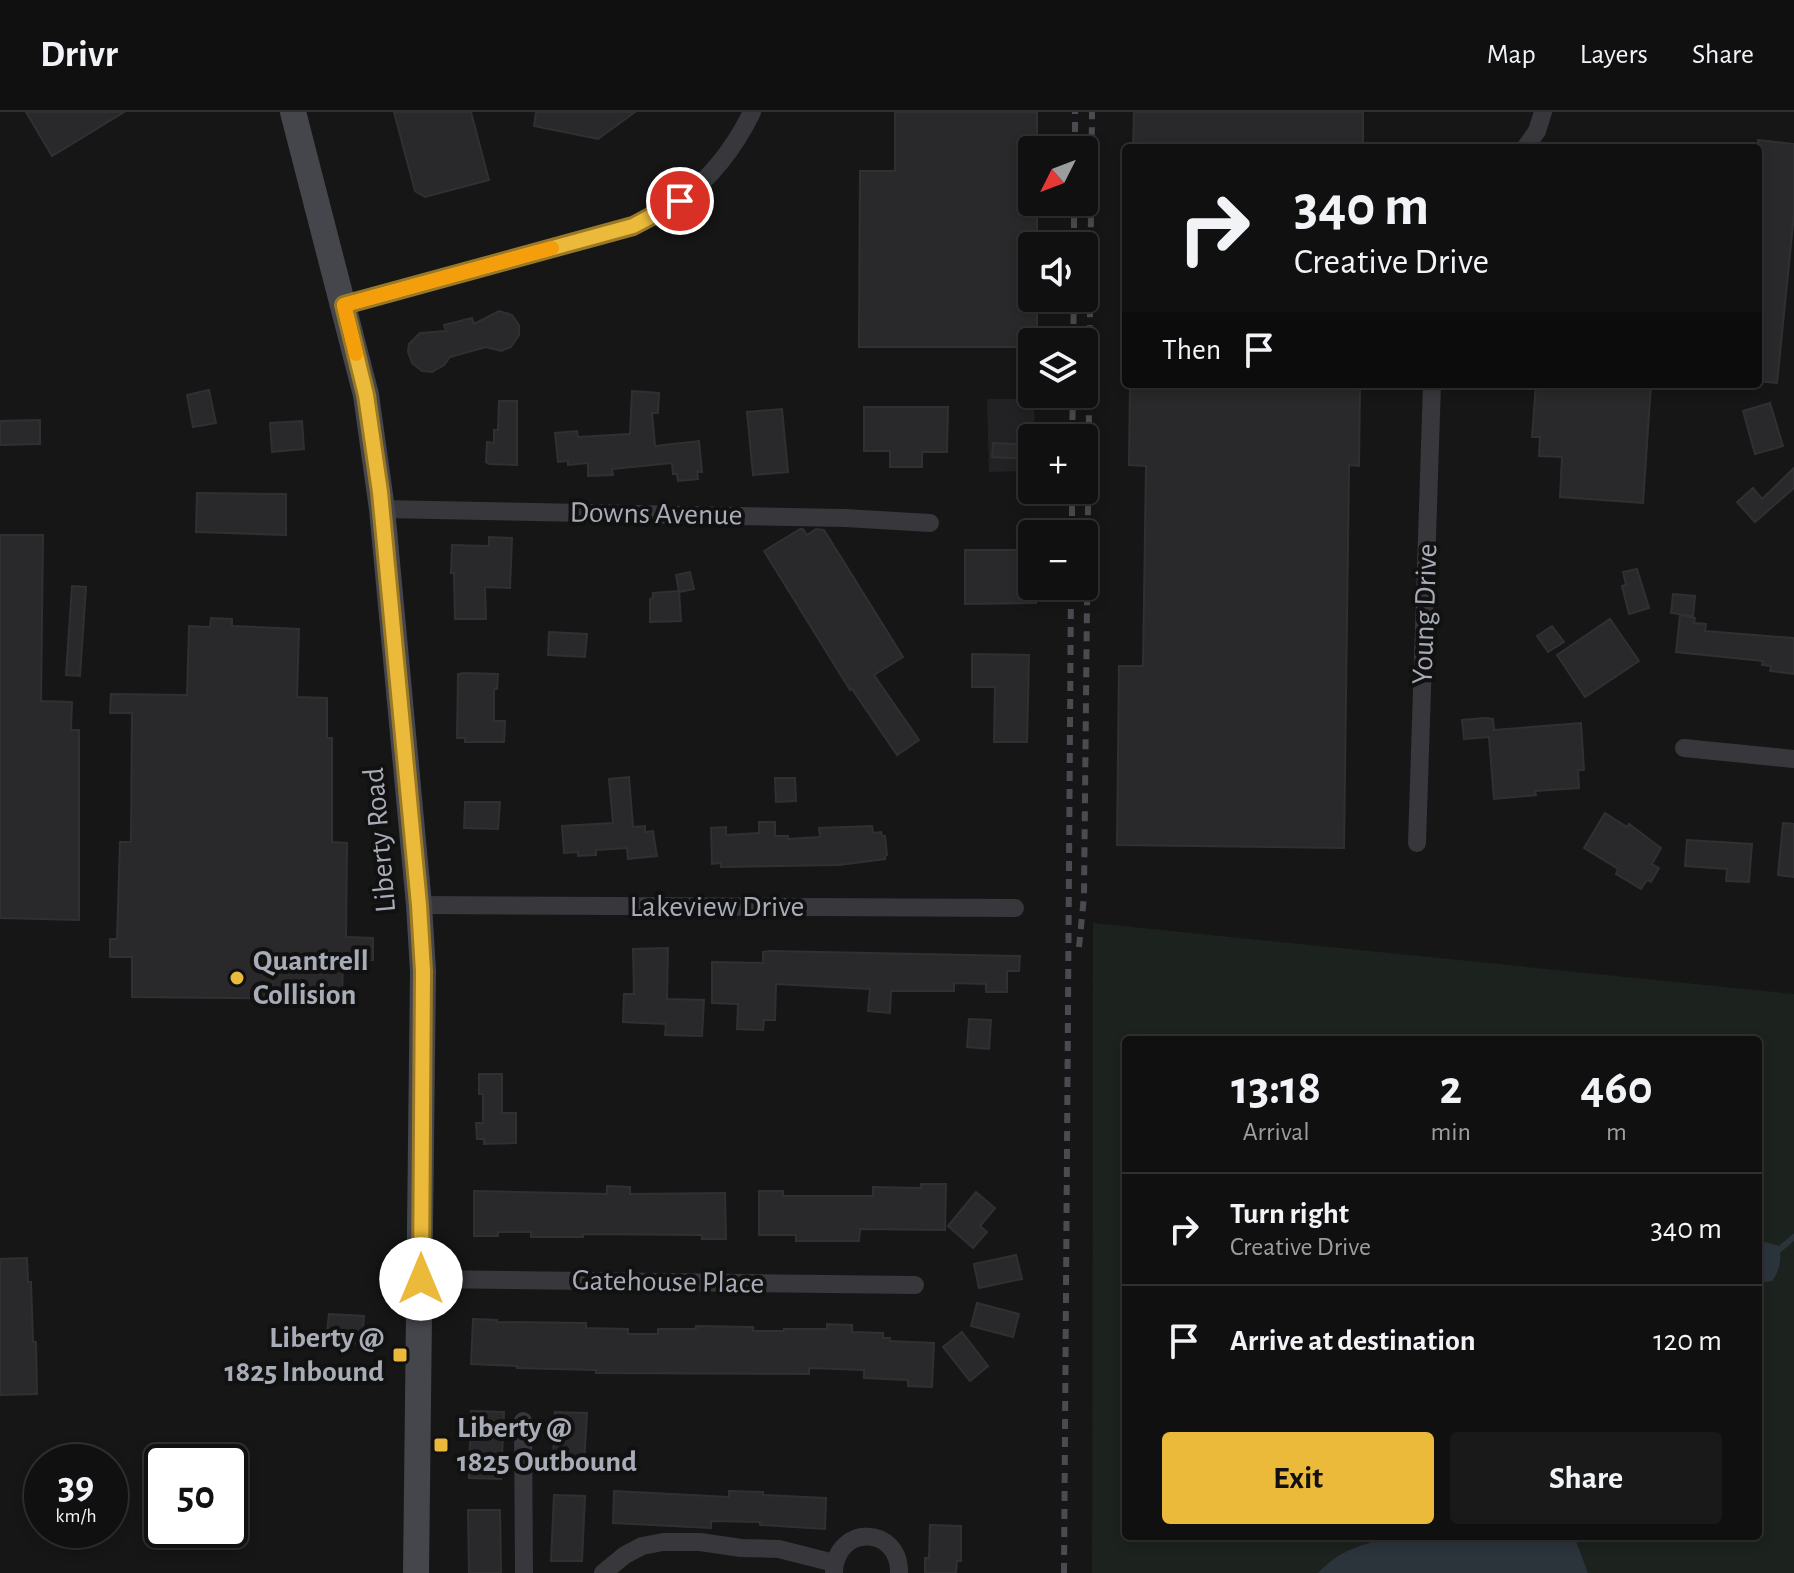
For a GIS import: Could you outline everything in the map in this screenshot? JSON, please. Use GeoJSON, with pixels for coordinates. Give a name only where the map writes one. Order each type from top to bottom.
{"type":"FeatureCollection","features":[{"type":"Feature","properties":{"kind":"main road","name":"Liberty Road"},"geometry":{"type":"LineString","coordinates":[[293,112],[366,395],[382,509],[419,905],[423,971],[416,1573]]}},
{"type":"Feature","properties":{"kind":"street"},"geometry":{"type":"LineString","coordinates":[[344,305],[633,226],[680,201],[706,178],[741,135],[752,112]]}},
{"type":"Feature","properties":{"kind":"street"},"geometry":{"type":"LineString","coordinates":[[1528,144],[1537,131],[1543,112]]}},
{"type":"Feature","properties":{"kind":"street","name":"Young Drive"},"geometry":{"type":"LineString","coordinates":[[1417,843],[1432,388]]}},
{"type":"Feature","properties":{"kind":"street","name":"Downs Avenue"},"geometry":{"type":"LineString","coordinates":[[382,509],[845,518],[930,523]]}},
{"type":"Feature","properties":{"kind":"street"},"geometry":{"type":"LineString","coordinates":[[1684,748],[1794,759]]}},
{"type":"Feature","properties":{"kind":"street","name":"Lakeview Drive"},"geometry":{"type":"LineString","coordinates":[[419,905],[1015,908]]}},
{"type":"Feature","properties":{"kind":"street","name":"Gatehouse Place"},"geometry":{"type":"LineString","coordinates":[[421,1279],[915,1285]]}},
{"type":"Feature","properties":{"kind":"street"},"geometry":{"type":"LineString","coordinates":[[523,1421],[524,1573]]}},
{"type":"Feature","properties":{"kind":"street"},"geometry":{"type":"LineString","coordinates":[[603,1573],[633,1551],[663,1542],[779,1549],[834,1568],[844,1545],[853,1539],[873,1536],[890,1546],[896,1555],[899,1573]]}},
{"type":"Feature","properties":{"kind":"shaded area"},"geometry":{"type":"Polygon","coordinates":[[[987,399],[1018,399],[1018,408],[1034,408],[1035,424],[1018,424],[1018,471],[989,472],[987,399]]]}},
{"type":"Feature","properties":{"kind":"shaded area"},"geometry":{"type":"Polygon","coordinates":[[[1093,923],[1794,994],[1794,1573],[1092,1573],[1093,923]]]}},
{"type":"Feature","properties":{"kind":"shaded area"},"geometry":{"type":"Polygon","coordinates":[[[1762,1241],[1779,1246],[1780,1264],[1772,1281],[1762,1282],[1762,1241]]]}},
{"type":"Feature","properties":{"kind":"shaded area"},"geometry":{"type":"Polygon","coordinates":[[[1380,1540],[1576,1540],[1588,1573],[1318,1573],[1344,1553],[1380,1540]]]}},
{"type":"Feature","properties":{"kind":"building"},"geometry":{"type":"Polygon","coordinates":[[[26,112],[124,112],[52,156],[26,112]]]}},
{"type":"Feature","properties":{"kind":"building"},"geometry":{"type":"Polygon","coordinates":[[[394,112],[471,112],[489,180],[425,197],[415,191],[394,112]]]}},
{"type":"Feature","properties":{"kind":"building"},"geometry":{"type":"Polygon","coordinates":[[[536,112],[635,112],[598,139],[534,126],[536,112]]]}},
{"type":"Feature","properties":{"kind":"building"},"geometry":{"type":"Polygon","coordinates":[[[895,112],[1037,112],[1037,136],[1018,136],[1018,216],[1037,216],[1037,232],[1018,232],[1018,312],[1037,312],[1037,328],[1018,328],[1018,347],[859,347],[860,171],[895,171],[895,112]]]}},
{"type":"Feature","properties":{"kind":"building"},"geometry":{"type":"Polygon","coordinates":[[[1134,112],[1363,112],[1363,144],[1133,144],[1134,112]]]}},
{"type":"Feature","properties":{"kind":"building"},"geometry":{"type":"Polygon","coordinates":[[[1758,140],[1794,144],[1794,214],[1777,383],[1762,381],[1762,144],[1758,144],[1758,140]]]}},
{"type":"Feature","properties":{"kind":"building"},"geometry":{"type":"Polygon","coordinates":[[[499,311],[512,315],[519,325],[519,335],[511,347],[501,351],[486,347],[450,357],[432,372],[422,371],[412,363],[409,344],[420,333],[446,331],[444,325],[472,318],[474,324],[499,311]]]}},
{"type":"Feature","properties":{"kind":"building"},"geometry":{"type":"Polygon","coordinates":[[[1130,388],[1360,388],[1359,466],[1349,465],[1344,848],[1117,845],[1119,666],[1143,666],[1146,466],[1129,465],[1130,388]]]}},
{"type":"Feature","properties":{"kind":"building"},"geometry":{"type":"Polygon","coordinates":[[[1536,388],[1651,388],[1643,503],[1560,497],[1562,457],[1539,456],[1540,437],[1532,437],[1536,388]]]}},
{"type":"Feature","properties":{"kind":"building"},"geometry":{"type":"Polygon","coordinates":[[[209,390],[216,423],[193,427],[187,395],[209,390]]]}},
{"type":"Feature","properties":{"kind":"building"},"geometry":{"type":"Polygon","coordinates":[[[632,391],[659,393],[658,413],[652,413],[655,446],[699,441],[702,472],[697,472],[698,479],[678,481],[677,474],[673,474],[672,463],[612,469],[613,475],[588,476],[588,463],[568,465],[568,461],[558,462],[555,433],[577,431],[578,437],[630,434],[632,391]]]}},
{"type":"Feature","properties":{"kind":"building"},"geometry":{"type":"Polygon","coordinates":[[[499,401],[517,401],[517,465],[486,462],[487,442],[494,443],[494,430],[498,430],[499,401]]]}},
{"type":"Feature","properties":{"kind":"building"},"geometry":{"type":"Polygon","coordinates":[[[1770,403],[1783,446],[1755,454],[1743,411],[1770,403]]]}},
{"type":"Feature","properties":{"kind":"building"},"geometry":{"type":"Polygon","coordinates":[[[864,407],[948,407],[947,452],[922,452],[922,467],[890,467],[890,451],[864,451],[864,407]]]}},
{"type":"Feature","properties":{"kind":"building"},"geometry":{"type":"Polygon","coordinates":[[[782,409],[788,472],[753,475],[747,412],[782,409]]]}},
{"type":"Feature","properties":{"kind":"building"},"geometry":{"type":"Polygon","coordinates":[[[40,420],[40,444],[0,445],[0,421],[40,420]]]}},
{"type":"Feature","properties":{"kind":"building"},"geometry":{"type":"Polygon","coordinates":[[[302,421],[304,449],[272,452],[270,423],[302,421]]]}},
{"type":"Feature","properties":{"kind":"building"},"geometry":{"type":"Polygon","coordinates":[[[993,443],[1018,444],[1018,458],[992,457],[993,443]]]}},
{"type":"Feature","properties":{"kind":"building"},"geometry":{"type":"Polygon","coordinates":[[[1794,468],[1794,488],[1755,522],[1737,502],[1753,488],[1762,499],[1794,468]]]}},
{"type":"Feature","properties":{"kind":"building"},"geometry":{"type":"Polygon","coordinates":[[[197,493],[286,494],[286,535],[196,532],[197,493]]]}},
{"type":"Feature","properties":{"kind":"building"},"geometry":{"type":"Polygon","coordinates":[[[800,529],[807,535],[816,529],[824,530],[903,657],[874,675],[919,740],[897,755],[850,690],[764,551],[800,529]]]}},
{"type":"Feature","properties":{"kind":"building"},"geometry":{"type":"Polygon","coordinates":[[[0,535],[43,535],[41,701],[72,702],[71,730],[79,730],[79,920],[0,918],[0,535]]]}},
{"type":"Feature","properties":{"kind":"building"},"geometry":{"type":"Polygon","coordinates":[[[489,537],[512,538],[510,588],[485,587],[486,619],[455,619],[452,545],[489,546],[489,537]]]}},
{"type":"Feature","properties":{"kind":"building"},"geometry":{"type":"Polygon","coordinates":[[[965,550],[1018,550],[1018,600],[1036,600],[1036,603],[965,604],[965,550]]]}},
{"type":"Feature","properties":{"kind":"building"},"geometry":{"type":"Polygon","coordinates":[[[1637,569],[1649,608],[1629,614],[1622,586],[1626,585],[1623,572],[1637,569]]]}},
{"type":"Feature","properties":{"kind":"building"},"geometry":{"type":"Polygon","coordinates":[[[690,572],[694,589],[679,592],[676,575],[690,572]]]}},
{"type":"Feature","properties":{"kind":"building"},"geometry":{"type":"Polygon","coordinates":[[[72,586],[86,587],[80,676],[66,675],[72,586]]]}},
{"type":"Feature","properties":{"kind":"building"},"geometry":{"type":"Polygon","coordinates":[[[679,591],[681,621],[650,622],[653,593],[679,591]]]}},
{"type":"Feature","properties":{"kind":"building"},"geometry":{"type":"Polygon","coordinates":[[[1673,594],[1695,596],[1693,616],[1671,613],[1673,594]]]}},
{"type":"Feature","properties":{"kind":"building"},"geometry":{"type":"Polygon","coordinates":[[[1680,615],[1695,618],[1694,623],[1706,624],[1705,631],[1794,638],[1794,674],[1770,671],[1771,666],[1762,665],[1763,661],[1676,652],[1680,615]]]}},
{"type":"Feature","properties":{"kind":"building"},"geometry":{"type":"Polygon","coordinates":[[[211,618],[232,619],[232,626],[299,629],[297,697],[327,698],[327,738],[332,738],[332,842],[347,843],[346,937],[373,938],[373,960],[343,960],[342,999],[132,997],[132,957],[110,957],[110,939],[117,939],[120,842],[131,842],[132,713],[110,713],[111,694],[187,695],[189,626],[210,627],[211,618]]]}},
{"type":"Feature","properties":{"kind":"building"},"geometry":{"type":"Polygon","coordinates":[[[1610,619],[1639,661],[1585,697],[1557,655],[1610,619]]]}},
{"type":"Feature","properties":{"kind":"building"},"geometry":{"type":"Polygon","coordinates":[[[1552,626],[1564,642],[1548,652],[1537,636],[1552,626]]]}},
{"type":"Feature","properties":{"kind":"building"},"geometry":{"type":"Polygon","coordinates":[[[549,632],[587,634],[585,657],[548,655],[549,632]]]}},
{"type":"Feature","properties":{"kind":"building"},"geometry":{"type":"Polygon","coordinates":[[[972,654],[1029,655],[1027,742],[994,742],[995,687],[972,687],[972,654]]]}},
{"type":"Feature","properties":{"kind":"building"},"geometry":{"type":"Polygon","coordinates":[[[458,674],[498,674],[497,689],[494,689],[494,721],[505,721],[504,742],[465,742],[465,738],[457,738],[458,674]]]}},
{"type":"Feature","properties":{"kind":"building"},"geometry":{"type":"Polygon","coordinates":[[[1493,719],[1494,730],[1581,723],[1584,770],[1578,770],[1579,788],[1535,791],[1536,795],[1494,799],[1489,737],[1464,739],[1462,720],[1493,719]]]}},
{"type":"Feature","properties":{"kind":"building"},"geometry":{"type":"Polygon","coordinates":[[[629,777],[633,827],[645,826],[645,832],[653,831],[657,856],[628,859],[627,848],[596,850],[596,855],[564,853],[562,826],[613,823],[609,779],[629,777]]]}},
{"type":"Feature","properties":{"kind":"building"},"geometry":{"type":"Polygon","coordinates":[[[775,778],[795,778],[796,801],[776,802],[775,778]]]}},
{"type":"Feature","properties":{"kind":"building"},"geometry":{"type":"Polygon","coordinates":[[[465,802],[500,802],[498,829],[464,828],[465,802]]]}},
{"type":"Feature","properties":{"kind":"building"},"geometry":{"type":"Polygon","coordinates":[[[1605,813],[1627,827],[1629,824],[1661,848],[1652,864],[1659,868],[1651,882],[1647,880],[1641,889],[1616,874],[1618,869],[1584,848],[1605,813]]]}},
{"type":"Feature","properties":{"kind":"building"},"geometry":{"type":"Polygon","coordinates":[[[759,822],[775,822],[775,836],[788,836],[788,839],[820,837],[819,828],[872,826],[873,833],[881,832],[885,836],[887,855],[885,859],[839,865],[721,867],[721,863],[712,864],[711,828],[726,827],[726,835],[759,833],[759,822]]]}},
{"type":"Feature","properties":{"kind":"building"},"geometry":{"type":"Polygon","coordinates":[[[1783,823],[1794,824],[1794,877],[1778,875],[1783,823]]]}},
{"type":"Feature","properties":{"kind":"building"},"geometry":{"type":"Polygon","coordinates":[[[1687,840],[1752,844],[1749,882],[1726,881],[1727,869],[1685,866],[1687,840]]]}},
{"type":"Feature","properties":{"kind":"building"},"geometry":{"type":"Polygon","coordinates":[[[668,948],[667,999],[704,1000],[702,1036],[665,1035],[666,1024],[623,1022],[624,994],[634,994],[633,949],[668,948]]]}},
{"type":"Feature","properties":{"kind":"building"},"geometry":{"type":"Polygon","coordinates":[[[763,952],[1020,956],[1019,971],[1007,971],[1007,992],[986,992],[986,984],[954,983],[954,991],[891,991],[890,1013],[868,1011],[870,989],[776,984],[775,1020],[764,1020],[763,1030],[737,1029],[738,1004],[712,1003],[712,962],[763,963],[763,952]]]}},
{"type":"Feature","properties":{"kind":"building"},"geometry":{"type":"Polygon","coordinates":[[[969,1019],[991,1020],[989,1049],[967,1047],[969,1019]]]}},
{"type":"Feature","properties":{"kind":"building"},"geometry":{"type":"Polygon","coordinates":[[[479,1074],[502,1074],[502,1113],[516,1113],[516,1143],[484,1144],[484,1139],[477,1139],[476,1123],[483,1123],[479,1074]]]}},
{"type":"Feature","properties":{"kind":"building"},"geometry":{"type":"Polygon","coordinates":[[[921,1184],[946,1184],[945,1230],[860,1229],[859,1241],[796,1241],[796,1235],[759,1235],[759,1191],[783,1191],[783,1196],[873,1196],[873,1187],[921,1188],[921,1184]]]}},
{"type":"Feature","properties":{"kind":"building"},"geometry":{"type":"Polygon","coordinates":[[[607,1186],[630,1187],[630,1194],[725,1193],[726,1239],[702,1239],[702,1235],[531,1237],[531,1232],[474,1236],[474,1191],[607,1194],[607,1186]]]}},
{"type":"Feature","properties":{"kind":"building"},"geometry":{"type":"Polygon","coordinates":[[[976,1192],[995,1208],[980,1226],[987,1232],[973,1248],[948,1226],[976,1192]]]}},
{"type":"Feature","properties":{"kind":"building"},"geometry":{"type":"Polygon","coordinates":[[[1016,1255],[1022,1279],[979,1288],[974,1264],[1016,1255]]]}},
{"type":"Feature","properties":{"kind":"building"},"geometry":{"type":"Polygon","coordinates":[[[27,1258],[33,1342],[36,1342],[37,1394],[0,1395],[0,1259],[27,1258]]]}},
{"type":"Feature","properties":{"kind":"building"},"geometry":{"type":"Polygon","coordinates":[[[977,1303],[1019,1314],[1013,1337],[971,1326],[977,1303]]]}},
{"type":"Feature","properties":{"kind":"building"},"geometry":{"type":"Polygon","coordinates":[[[329,1314],[364,1316],[362,1344],[326,1341],[329,1314]]]}},
{"type":"Feature","properties":{"kind":"building"},"geometry":{"type":"Polygon","coordinates":[[[473,1319],[586,1323],[586,1328],[628,1329],[628,1334],[658,1334],[658,1329],[696,1329],[696,1326],[784,1331],[827,1329],[827,1324],[852,1325],[852,1332],[883,1333],[883,1338],[890,1338],[890,1341],[934,1343],[932,1387],[908,1386],[908,1380],[864,1378],[864,1370],[809,1368],[809,1374],[596,1373],[596,1370],[471,1364],[473,1319]]]}},
{"type":"Feature","properties":{"kind":"building"},"geometry":{"type":"Polygon","coordinates":[[[962,1332],[988,1366],[970,1381],[943,1347],[962,1332]]]}},
{"type":"Feature","properties":{"kind":"building"},"geometry":{"type":"Polygon","coordinates":[[[471,1411],[504,1412],[501,1479],[469,1478],[471,1411]]]}},
{"type":"Feature","properties":{"kind":"building"},"geometry":{"type":"Polygon","coordinates":[[[555,1412],[587,1413],[584,1464],[553,1463],[555,1412]]]}},
{"type":"Feature","properties":{"kind":"building"},"geometry":{"type":"Polygon","coordinates":[[[614,1491],[729,1497],[729,1491],[763,1492],[763,1495],[826,1498],[825,1529],[760,1525],[760,1522],[711,1521],[711,1528],[613,1523],[614,1491]]]}},
{"type":"Feature","properties":{"kind":"building"},"geometry":{"type":"Polygon","coordinates":[[[554,1495],[585,1496],[582,1561],[551,1561],[554,1495]]]}},
{"type":"Feature","properties":{"kind":"building"},"geometry":{"type":"Polygon","coordinates":[[[468,1510],[500,1510],[501,1573],[469,1573],[468,1510]]]}},
{"type":"Feature","properties":{"kind":"building"},"geometry":{"type":"Polygon","coordinates":[[[930,1525],[961,1526],[961,1561],[957,1561],[956,1573],[925,1573],[925,1558],[929,1558],[930,1525]]]}},
{"type":"Feature","properties":{"kind":"waterway"},"geometry":{"type":"LineString","coordinates":[[1780,1249],[1794,1237]]}},
{"type":"Feature","properties":{"kind":"railway"},"geometry":{"type":"LineString","coordinates":[[1075,112],[1075,136]]}},
{"type":"Feature","properties":{"kind":"railway"},"geometry":{"type":"LineString","coordinates":[[1079,947],[1084,896],[1092,112]]}},
{"type":"Feature","properties":{"kind":"railway"},"geometry":{"type":"LineString","coordinates":[[1074,216],[1074,232]]}},
{"type":"Feature","properties":{"kind":"railway"},"geometry":{"type":"LineString","coordinates":[[1073,328],[1074,312]]}},
{"type":"Feature","properties":{"kind":"railway"},"geometry":{"type":"LineString","coordinates":[[1072,424],[1073,408]]}},
{"type":"Feature","properties":{"kind":"railway"},"geometry":{"type":"LineString","coordinates":[[1072,504],[1072,520]]}},
{"type":"Feature","properties":{"kind":"railway"},"geometry":{"type":"LineString","coordinates":[[1064,1573],[1071,600]]}},
{"type":"Feature","properties":{"kind":"slow traffic"},"geometry":{"type":"LineString","coordinates":[[356,354],[344,305],[552,248]]}},
{"type":"Feature","properties":{"kind":"place","name":"Quantrell Collision"},"geometry":{"type":"Point","coordinates":[237,978]}},
{"type":"Feature","properties":{"kind":"place","name":"Liberty @ 1825 Inbound"},"geometry":{"type":"Point","coordinates":[400,1355]}},
{"type":"Feature","properties":{"kind":"place","name":"Liberty @ 1825 Outbound"},"geometry":{"type":"Point","coordinates":[441,1445]}},
{"type":"Feature","properties":{"kind":"route"},"geometry":{"type":"LineString","coordinates":[[421,1279],[423,971],[419,905],[380,492],[366,395],[344,305],[633,226],[680,201]]}}]}
